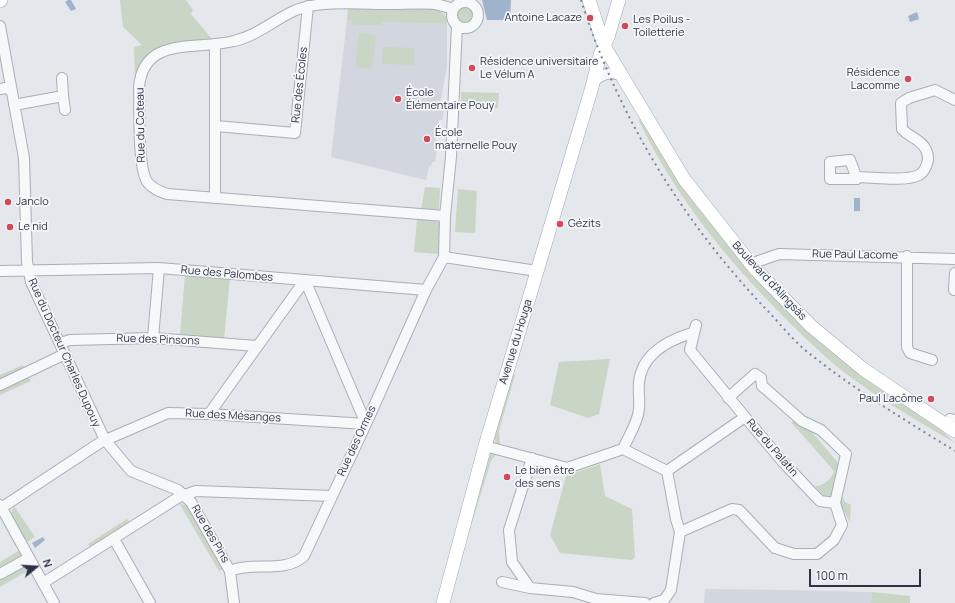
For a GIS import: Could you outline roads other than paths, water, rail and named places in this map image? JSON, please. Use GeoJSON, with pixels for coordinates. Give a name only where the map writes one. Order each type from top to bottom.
{"type":"FeatureCollection","features":[{"type":"Feature","properties":{"kind":"main road"},"geometry":{"type":"LineString","coordinates":[[589,0],[606,41]]}},
{"type":"Feature","properties":{"kind":"main road"},"geometry":{"type":"LineString","coordinates":[[597,0],[606,41]]}},
{"type":"Feature","properties":{"kind":"main road","name":"Avenue du Houga"},"geometry":{"type":"LineString","coordinates":[[443,603],[485,446],[594,81],[600,55],[619,0]]}},
{"type":"Feature","properties":{"kind":"main road","name":"Boulevard d'Alingsäs"},"geometry":{"type":"LineString","coordinates":[[606,41],[623,77],[684,179],[754,269],[817,331],[863,369],[955,431]]}},
{"type":"Feature","properties":{"kind":"main road","name":"Boulevard d'Alingsäs"},"geometry":{"type":"LineString","coordinates":[[606,41],[691,176],[756,262],[812,320],[866,365],[953,420]]}},
{"type":"Feature","properties":{"kind":"main road"},"geometry":{"type":"LineString","coordinates":[[926,412],[942,427],[955,436]]}},
{"type":"Feature","properties":{"kind":"street","name":"Rue du Coteau"},"geometry":{"type":"LineString","coordinates":[[445,216],[167,194],[155,189],[147,182],[142,168],[139,87],[140,74],[144,65],[153,56],[165,50],[234,41],[248,36],[295,10],[308,6],[347,4],[463,3]]}},
{"type":"Feature","properties":{"kind":"street"},"geometry":{"type":"LineString","coordinates":[[456,39],[468,27],[476,22],[478,13],[476,8],[463,3],[452,19],[457,25],[468,27]]}},
{"type":"Feature","properties":{"kind":"street","name":"Rue des Écoles"},"geometry":{"type":"LineString","coordinates":[[216,126],[295,133],[308,6]]}},
{"type":"Feature","properties":{"kind":"street"},"geometry":{"type":"LineString","coordinates":[[457,25],[451,157],[445,216],[444,257],[537,271]]}},
{"type":"Feature","properties":{"kind":"street","name":"Rue du Docteur Charles Dupouy"},"geometry":{"type":"LineString","coordinates":[[0,26],[24,158],[28,270],[31,282],[105,440]]}},
{"type":"Feature","properties":{"kind":"street"},"geometry":{"type":"LineString","coordinates":[[215,44],[215,197]]}},
{"type":"Feature","properties":{"kind":"street"},"geometry":{"type":"LineString","coordinates":[[594,81],[608,73],[617,74],[623,77]]}},
{"type":"Feature","properties":{"kind":"street"},"geometry":{"type":"LineString","coordinates":[[62,78],[65,110]]}},
{"type":"Feature","properties":{"kind":"street"},"geometry":{"type":"LineString","coordinates":[[0,89],[5,88],[12,91]]}},
{"type":"Feature","properties":{"kind":"street"},"geometry":{"type":"LineString","coordinates":[[857,177],[906,178],[918,175],[924,169],[928,156],[926,148],[919,140],[909,136],[902,129],[901,103],[909,98],[935,90],[955,100]]}},
{"type":"Feature","properties":{"kind":"street"},"geometry":{"type":"LineString","coordinates":[[14,105],[63,96]]}},
{"type":"Feature","properties":{"kind":"street","name":"Rue Paul Lacome"},"geometry":{"type":"LineString","coordinates":[[756,262],[779,254],[907,256],[955,259]]}},
{"type":"Feature","properties":{"kind":"street"},"geometry":{"type":"LineString","coordinates":[[907,256],[907,347],[910,353],[932,360]]}},
{"type":"Feature","properties":{"kind":"street","name":"Rue des Ormes"},"geometry":{"type":"LineString","coordinates":[[230,571],[288,564],[300,561],[304,556],[366,424],[426,290],[444,257]]}},
{"type":"Feature","properties":{"kind":"street"},"geometry":{"type":"LineString","coordinates":[[153,338],[159,268]]}},
{"type":"Feature","properties":{"kind":"street","name":"Rue des Palombes"},"geometry":{"type":"LineString","coordinates":[[0,271],[159,268],[426,290]]}},
{"type":"Feature","properties":{"kind":"street"},"geometry":{"type":"LineString","coordinates":[[954,290],[955,273]]}},
{"type":"Feature","properties":{"kind":"street"},"geometry":{"type":"LineString","coordinates":[[209,414],[305,280]]}},
{"type":"Feature","properties":{"kind":"street"},"geometry":{"type":"LineString","coordinates":[[305,280],[366,424]]}},
{"type":"Feature","properties":{"kind":"street"},"geometry":{"type":"LineString","coordinates":[[623,449],[637,418],[639,408],[638,382],[641,371],[650,356],[664,344],[694,329],[690,350],[745,417]]}},
{"type":"Feature","properties":{"kind":"street","name":"Rue des Pinsons"},"geometry":{"type":"LineString","coordinates":[[60,343],[70,340],[153,338],[257,346]]}},
{"type":"Feature","properties":{"kind":"street"},"geometry":{"type":"LineString","coordinates":[[0,385],[65,354]]}},
{"type":"Feature","properties":{"kind":"street"},"geometry":{"type":"LineString","coordinates":[[680,532],[732,509],[739,510],[775,548],[794,554],[817,554],[834,540],[842,525],[835,503],[846,454],[821,430],[802,421],[762,386],[761,378],[755,374],[728,398]]}},
{"type":"Feature","properties":{"kind":"street","name":"Rue des Mésanges"},"geometry":{"type":"LineString","coordinates":[[1,506],[105,440],[168,413],[209,414],[366,424]]}},
{"type":"Feature","properties":{"kind":"street","name":"Rue du Palatin"},"geometry":{"type":"LineString","coordinates":[[667,471],[745,417],[782,461],[820,501],[835,503]]}},
{"type":"Feature","properties":{"kind":"street","name":"Rue des Pins"},"geometry":{"type":"LineString","coordinates":[[105,440],[131,472],[164,483],[185,495],[230,571],[234,603]]}},
{"type":"Feature","properties":{"kind":"street"},"geometry":{"type":"LineString","coordinates":[[485,446],[567,468],[623,449],[667,471],[676,519],[680,532],[671,590],[664,600],[654,603]]}},
{"type":"Feature","properties":{"kind":"street"},"geometry":{"type":"LineString","coordinates":[[530,588],[512,562],[509,530],[532,458]]}},
{"type":"Feature","properties":{"kind":"street"},"geometry":{"type":"LineString","coordinates":[[42,583],[185,495],[196,491],[331,496]]}},
{"type":"Feature","properties":{"kind":"street"},"geometry":{"type":"LineString","coordinates":[[1,506],[54,603]]}},
{"type":"Feature","properties":{"kind":"street"},"geometry":{"type":"LineString","coordinates":[[114,539],[150,603]]}},
{"type":"Feature","properties":{"kind":"street"},"geometry":{"type":"LineString","coordinates":[[0,574],[29,558]]}},
{"type":"Feature","properties":{"kind":"street"},"geometry":{"type":"LineString","coordinates":[[502,582],[530,588],[573,592],[596,599],[646,603]]}},
{"type":"Feature","properties":{"kind":"water"},"geometry":{"type":"Polygon","coordinates":[[[71,0],[76,9],[71,11],[65,2],[71,0]]]}},
{"type":"Feature","properties":{"kind":"water"},"geometry":{"type":"Polygon","coordinates":[[[482,0],[511,0],[510,20],[487,20],[482,0]]]}},
{"type":"Feature","properties":{"kind":"water"},"geometry":{"type":"Polygon","coordinates":[[[917,12],[919,19],[910,22],[908,16],[917,12]]]}},
{"type":"Feature","properties":{"kind":"water"},"geometry":{"type":"Polygon","coordinates":[[[854,198],[860,198],[860,211],[854,211],[854,198]]]}},
{"type":"Feature","properties":{"kind":"water"},"geometry":{"type":"Polygon","coordinates":[[[43,537],[45,540],[35,548],[32,543],[43,537]]]}},
{"type":"Feature","properties":{"kind":"railway"},"geometry":{"type":"LineString","coordinates":[[581,0],[613,84],[633,124],[679,201],[705,238],[733,273],[805,350],[859,390],[955,451]]}},
{"type":"Feature","properties":{"kind":"place","name":"Antoine Lacaze"},"geometry":{"type":"Point","coordinates":[590,18]}},
{"type":"Feature","properties":{"kind":"place","name":"Les Poilus - Toiletterie"},"geometry":{"type":"Point","coordinates":[625,26]}},
{"type":"Feature","properties":{"kind":"place","name":"Résidence universitaire Le Vélum A"},"geometry":{"type":"Point","coordinates":[472,68]}},
{"type":"Feature","properties":{"kind":"place","name":"Résidence Lacomme"},"geometry":{"type":"Point","coordinates":[908,79]}},
{"type":"Feature","properties":{"kind":"place","name":"École Élémentaire Pouy"},"geometry":{"type":"Point","coordinates":[398,99]}},
{"type":"Feature","properties":{"kind":"place","name":"École maternelle Pouy"},"geometry":{"type":"Point","coordinates":[427,139]}},
{"type":"Feature","properties":{"kind":"place","name":"Janclo"},"geometry":{"type":"Point","coordinates":[8,202]}},
{"type":"Feature","properties":{"kind":"place","name":"Gézits"},"geometry":{"type":"Point","coordinates":[560,224]}},
{"type":"Feature","properties":{"kind":"place","name":"Le nid"},"geometry":{"type":"Point","coordinates":[10,227]}},
{"type":"Feature","properties":{"kind":"place","name":"Paul Lacôme"},"geometry":{"type":"Point","coordinates":[931,399]}},
{"type":"Feature","properties":{"kind":"place","name":"Le bien être des sens"},"geometry":{"type":"Point","coordinates":[507,477]}}]}
